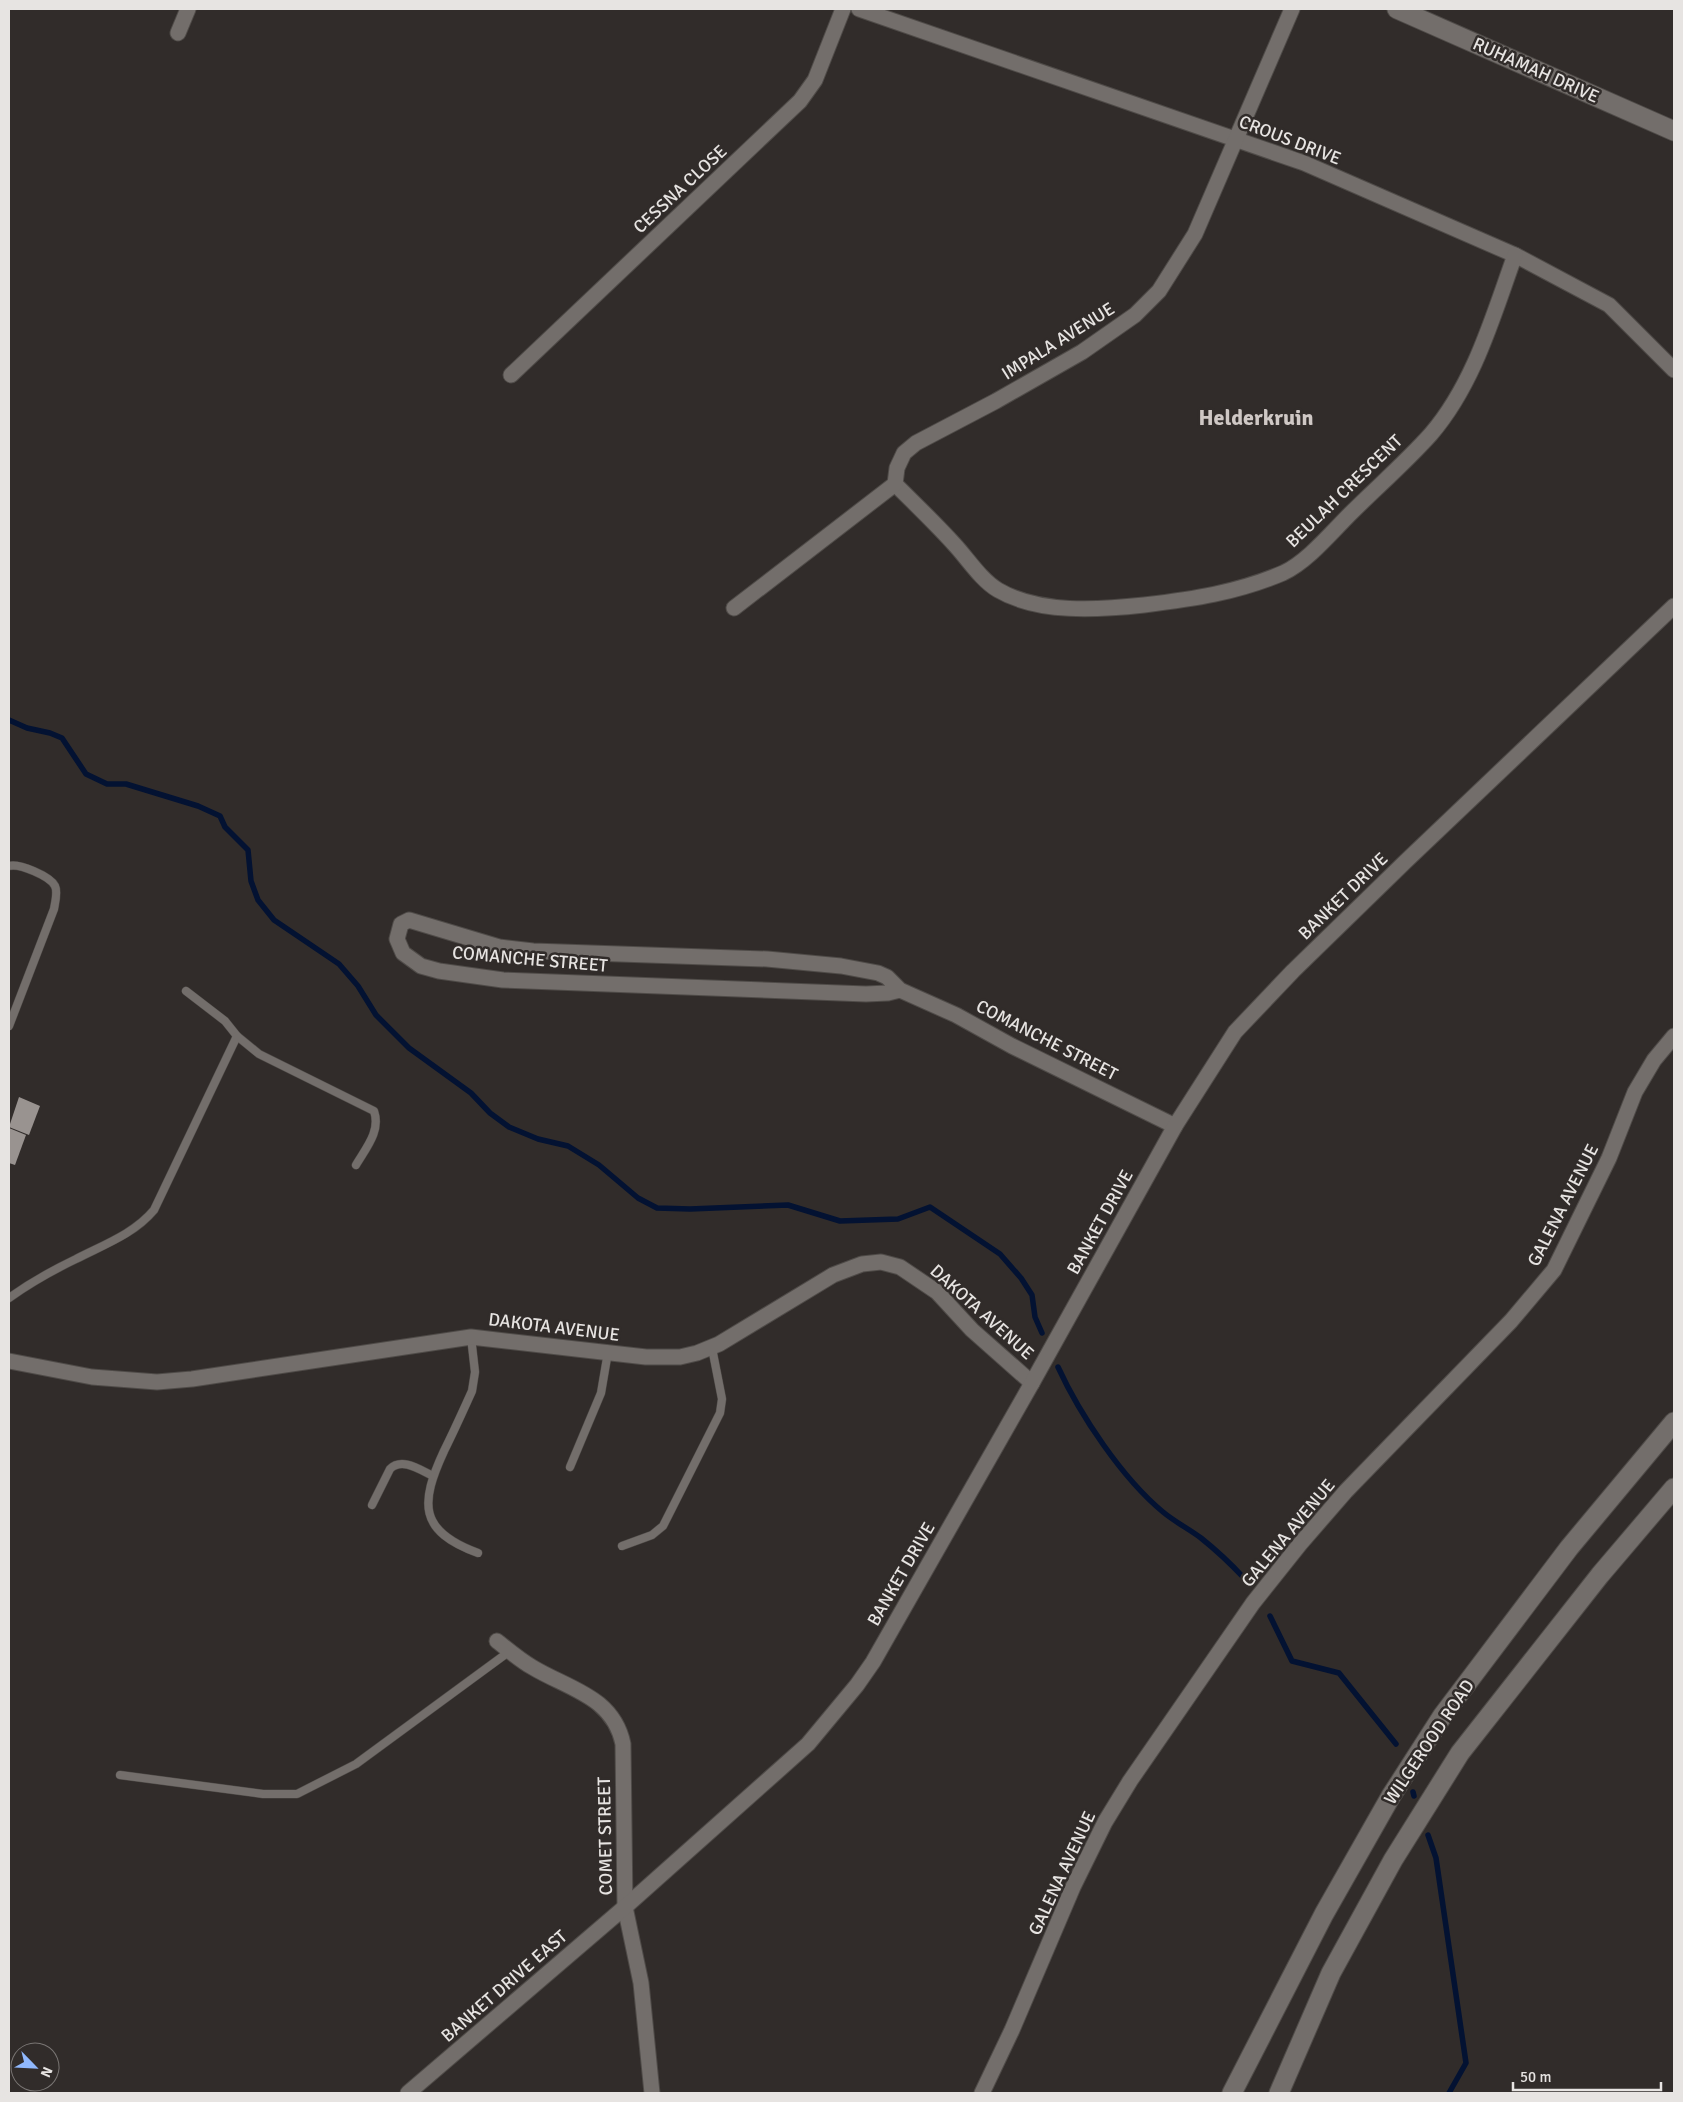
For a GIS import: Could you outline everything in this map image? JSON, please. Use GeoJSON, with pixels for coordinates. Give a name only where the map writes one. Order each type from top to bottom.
{"type":"FeatureCollection","features":[{"type":"Feature","properties":{"kind":"street"},"geometry":{"type":"LineString","coordinates":[[178,33],[188,9]]}},
{"type":"Feature","properties":{"kind":"street","name":"CESSNA CLOSE"},"geometry":{"type":"LineString","coordinates":[[510,375],[800,101],[815,80],[843,9]]}},
{"type":"Feature","properties":{"kind":"street","name":"CROUS DRIVE"},"geometry":{"type":"LineString","coordinates":[[859,9],[1304,163],[1515,255],[1609,305],[1674,370]]}},
{"type":"Feature","properties":{"kind":"street","name":"IMPALA AVENUE"},"geometry":{"type":"LineString","coordinates":[[895,484],[897,468],[904,453],[916,443],[996,401],[1082,352],[1135,315],[1159,291],[1195,234],[1292,9]]}},
{"type":"Feature","properties":{"kind":"street","name":"RUHAMAH DRIVE"},"geometry":{"type":"LineString","coordinates":[[1397,9],[1674,131]]}},
{"type":"Feature","properties":{"kind":"street","name":"BEULAH CRESCENT"},"geometry":{"type":"LineString","coordinates":[[895,484],[953,543],[982,576],[998,590],[1016,598],[1062,608],[1105,609],[1212,596],[1246,587],[1286,572],[1313,551],[1431,433],[1459,393],[1482,344],[1515,255]]}},
{"type":"Feature","properties":{"kind":"street"},"geometry":{"type":"LineString","coordinates":[[734,608],[895,484]]}},
{"type":"Feature","properties":{"kind":"street","name":"BANKET DRIVE"},"geometry":{"type":"LineString","coordinates":[[625,1906],[808,1744],[857,1685],[1032,1383],[1175,1126],[1234,1032],[1257,1007],[1406,861],[1674,606]]}},
{"type":"Feature","properties":{"kind":"street","name":"COMANCHE STREET"},"geometry":{"type":"LineString","coordinates":[[900,990],[888,993],[866,994],[503,980],[439,971],[421,966],[402,953],[397,939],[402,924],[410,920],[499,947],[533,951],[767,960],[841,966],[878,973],[887,977],[900,990],[956,1015],[1012,1046],[1175,1126]]}},
{"type":"Feature","properties":{"kind":"street","name":"GALENA AVENUE"},"geometry":{"type":"LineString","coordinates":[[982,2093],[1016,2022],[1073,1887],[1105,1822],[1130,1781],[1253,1603],[1300,1544],[1346,1492],[1511,1321],[1554,1270],[1609,1158],[1635,1092],[1654,1060],[1674,1036]]}},
{"type":"Feature","properties":{"kind":"street","name":"DAKOTA AVENUE"},"geometry":{"type":"LineString","coordinates":[[9,1361],[92,1377],[157,1382],[192,1379],[471,1337],[664,1359],[680,1358],[712,1348],[833,1275],[862,1264],[881,1262],[900,1267],[936,1292],[972,1330],[1032,1383]]}},
{"type":"Feature","properties":{"kind":"street","name":"WILGEROOD ROAD"},"geometry":{"type":"LineString","coordinates":[[1232,2093],[1324,1914],[1391,1796],[1443,1715],[1569,1548],[1674,1422]]}},
{"type":"Feature","properties":{"kind":"street","name":"WILGEROOD ROAD"},"geometry":{"type":"LineString","coordinates":[[1279,2093],[1331,1973],[1393,1860],[1460,1753],[1600,1575],[1674,1488]]}},
{"type":"Feature","properties":{"kind":"street","name":"COMET STREET"},"geometry":{"type":"LineString","coordinates":[[497,1641],[531,1667],[581,1691],[614,1719],[620,1731],[623,1744],[625,1906],[641,1983],[652,2093]]}},
{"type":"Feature","properties":{"kind":"street","name":"BANKET DRIVE EAST"},"geometry":{"type":"LineString","coordinates":[[408,2093],[625,1906]]}},
{"type":"Feature","properties":{"kind":"lane"},"geometry":{"type":"LineString","coordinates":[[9,866],[14,864],[34,871],[50,880],[56,890],[54,909],[9,1026]]}},
{"type":"Feature","properties":{"kind":"lane"},"geometry":{"type":"LineString","coordinates":[[186,991],[225,1021],[237,1036],[259,1054],[374,1111],[376,1129],[356,1165]]}},
{"type":"Feature","properties":{"kind":"lane"},"geometry":{"type":"LineString","coordinates":[[9,1298],[25,1286],[119,1238],[151,1214],[237,1036]]}},
{"type":"Feature","properties":{"kind":"lane"},"geometry":{"type":"LineString","coordinates":[[471,1337],[475,1380],[472,1391],[433,1476],[428,1494],[428,1505],[437,1530],[448,1540],[478,1553]]}},
{"type":"Feature","properties":{"kind":"lane"},"geometry":{"type":"LineString","coordinates":[[622,1546],[652,1535],[663,1526],[720,1413],[722,1399],[712,1348]]}},
{"type":"Feature","properties":{"kind":"lane"},"geometry":{"type":"LineString","coordinates":[[570,1466],[602,1393],[608,1352]]}},
{"type":"Feature","properties":{"kind":"lane"},"geometry":{"type":"LineString","coordinates":[[372,1505],[390,1469],[394,1465],[403,1463],[433,1476]]}},
{"type":"Feature","properties":{"kind":"lane"},"geometry":{"type":"LineString","coordinates":[[120,1774],[263,1794],[296,1794],[356,1764],[510,1651]]}},
{"type":"Feature","properties":{"kind":"building"},"geometry":{"type":"Polygon","coordinates":[[[19,1097],[40,1106],[29,1135],[9,1127],[19,1097]]]}},
{"type":"Feature","properties":{"kind":"building"},"geometry":{"type":"Polygon","coordinates":[[[9,1128],[26,1135],[15,1165],[9,1163],[9,1128]]]}},
{"type":"Feature","properties":{"kind":"waterway"},"geometry":{"type":"LineString","coordinates":[[9,720],[27,728],[50,733],[62,738],[86,774],[107,784],[126,784],[198,806],[220,816],[225,827],[248,850],[251,881],[258,900],[274,920],[339,964],[358,986],[376,1015],[409,1048],[471,1093],[490,1113],[509,1127],[538,1139],[568,1146],[599,1165],[638,1198],[657,1208],[690,1209],[788,1205],[840,1221],[898,1219],[930,1207],[1000,1254],[1021,1278],[1032,1295],[1035,1317],[1042,1333]]}},
{"type":"Feature","properties":{"kind":"waterway"},"geometry":{"type":"LineString","coordinates":[[1058,1367],[1090,1425],[1132,1482],[1163,1512],[1201,1538],[1243,1577]]}},
{"type":"Feature","properties":{"kind":"waterway"},"geometry":{"type":"LineString","coordinates":[[1270,1616],[1292,1661],[1339,1673],[1396,1744]]}},
{"type":"Feature","properties":{"kind":"waterway"},"geometry":{"type":"LineString","coordinates":[[1413,1792],[1414,1796]]}},
{"type":"Feature","properties":{"kind":"waterway"},"geometry":{"type":"LineString","coordinates":[[1428,1835],[1436,1858],[1466,2063],[1449,2093]]}},
{"type":"Feature","properties":{"kind":"district","name":"Helderkruin"},"geometry":{"type":"Point","coordinates":[1256,417]}}]}
